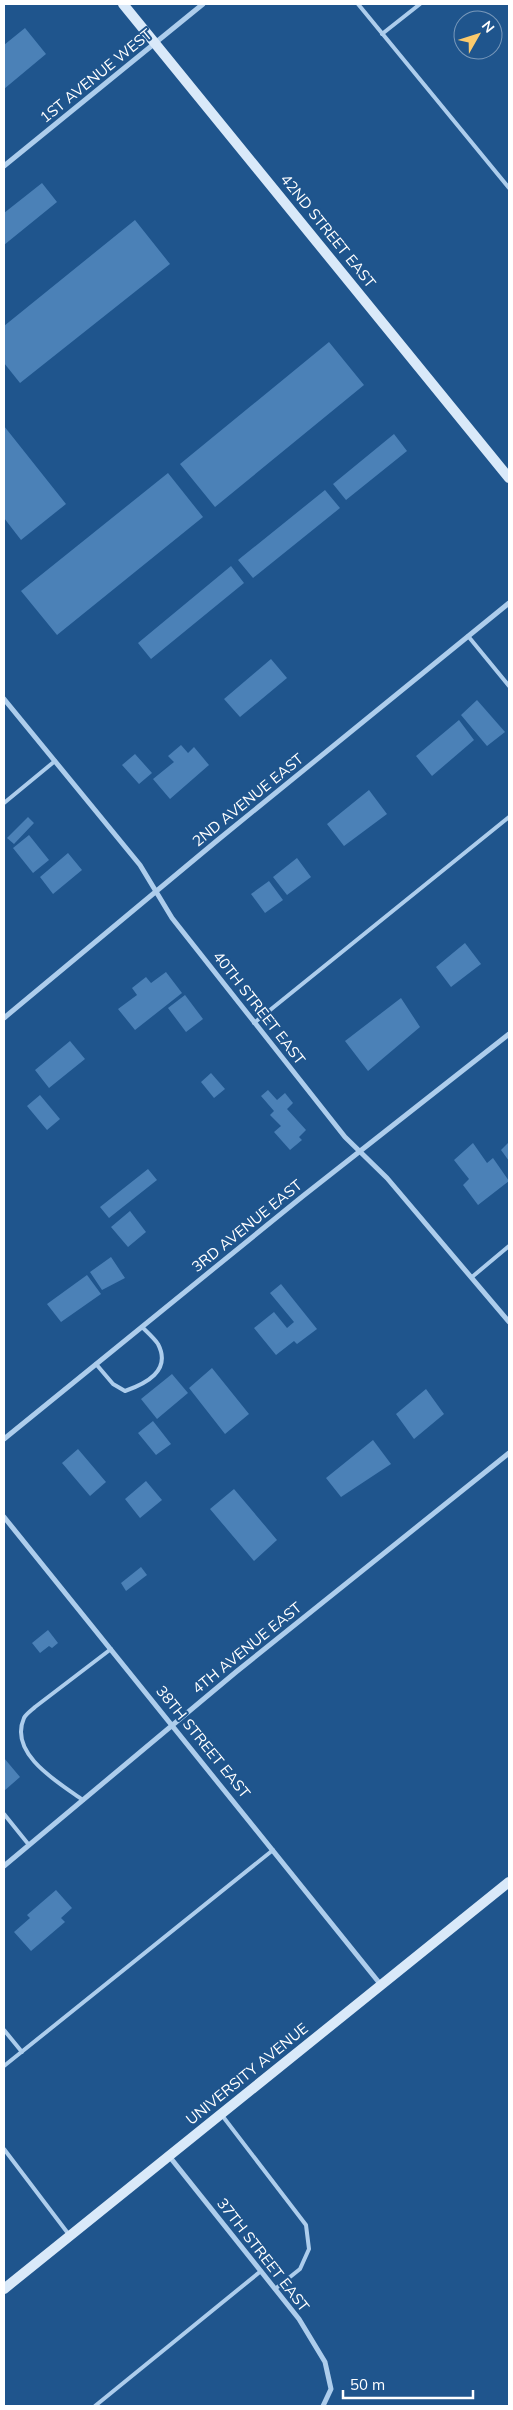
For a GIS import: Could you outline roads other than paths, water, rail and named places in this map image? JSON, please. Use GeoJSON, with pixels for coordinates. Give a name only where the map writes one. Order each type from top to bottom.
{"type":"FeatureCollection","features":[{"type":"Feature","properties":{"kind":"street","name":"42ND STREET EAST"},"geometry":{"type":"LineString","coordinates":[[122,4],[509,478]]}},
{"type":"Feature","properties":{"kind":"street","name":"1ST AVENUE WEST"},"geometry":{"type":"LineString","coordinates":[[4,166],[203,4]]}},
{"type":"Feature","properties":{"kind":"street","name":"2ND AVENUE EAST"},"geometry":{"type":"LineString","coordinates":[[4,1018],[156,891],[509,603]]}},
{"type":"Feature","properties":{"kind":"street","name":"40TH STREET EAST"},"geometry":{"type":"LineString","coordinates":[[4,699],[140,865],[172,918],[345,1137],[387,1178],[509,1322]]}},
{"type":"Feature","properties":{"kind":"street","name":"3RD AVENUE EAST"},"geometry":{"type":"LineString","coordinates":[[4,1439],[142,1326],[509,1034]]}},
{"type":"Feature","properties":{"kind":"street","name":"4TH AVENUE EAST"},"geometry":{"type":"LineString","coordinates":[[4,1866],[173,1725],[509,1453]]}},
{"type":"Feature","properties":{"kind":"street","name":"38TH STREET EAST"},"geometry":{"type":"LineString","coordinates":[[4,1517],[381,1984]]}},
{"type":"Feature","properties":{"kind":"street","name":"UNIVERSITY AVENUE"},"geometry":{"type":"LineString","coordinates":[[4,2289],[509,1882]]}},
{"type":"Feature","properties":{"kind":"street","name":"37TH STREET EAST"},"geometry":{"type":"LineString","coordinates":[[169,2156],[299,2320],[321,2355],[325,2362],[331,2389],[323,2406]]}},
{"type":"Feature","properties":{"kind":"lane"},"geometry":{"type":"LineString","coordinates":[[358,4],[509,188]]}},
{"type":"Feature","properties":{"kind":"lane"},"geometry":{"type":"LineString","coordinates":[[382,34],[420,4]]}},
{"type":"Feature","properties":{"kind":"lane"},"geometry":{"type":"LineString","coordinates":[[468,636],[509,686]]}},
{"type":"Feature","properties":{"kind":"lane"},"geometry":{"type":"LineString","coordinates":[[4,803],[55,761]]}},
{"type":"Feature","properties":{"kind":"lane"},"geometry":{"type":"LineString","coordinates":[[254,1023],[509,817]]}},
{"type":"Feature","properties":{"kind":"lane"},"geometry":{"type":"LineString","coordinates":[[472,1277],[509,1246]]}},
{"type":"Feature","properties":{"kind":"lane"},"geometry":{"type":"LineString","coordinates":[[96,1364],[113,1384],[125,1391],[144,1384],[155,1376],[161,1360],[158,1345],[142,1326]]}},
{"type":"Feature","properties":{"kind":"lane"},"geometry":{"type":"LineString","coordinates":[[83,1800],[46,1774],[29,1756],[21,1736],[24,1718],[35,1707],[111,1649]]}},
{"type":"Feature","properties":{"kind":"lane"},"geometry":{"type":"LineString","coordinates":[[4,1814],[29,1845]]}},
{"type":"Feature","properties":{"kind":"lane"},"geometry":{"type":"LineString","coordinates":[[4,2066],[274,1850]]}},
{"type":"Feature","properties":{"kind":"lane"},"geometry":{"type":"LineString","coordinates":[[4,2030],[22,2052]]}},
{"type":"Feature","properties":{"kind":"lane"},"geometry":{"type":"LineString","coordinates":[[221,2114],[306,2225],[309,2249],[300,2269],[275,2289]]}},
{"type":"Feature","properties":{"kind":"lane"},"geometry":{"type":"LineString","coordinates":[[4,2149],[70,2236]]}},
{"type":"Feature","properties":{"kind":"lane"},"geometry":{"type":"LineString","coordinates":[[95,2406],[261,2271]]}}]}
